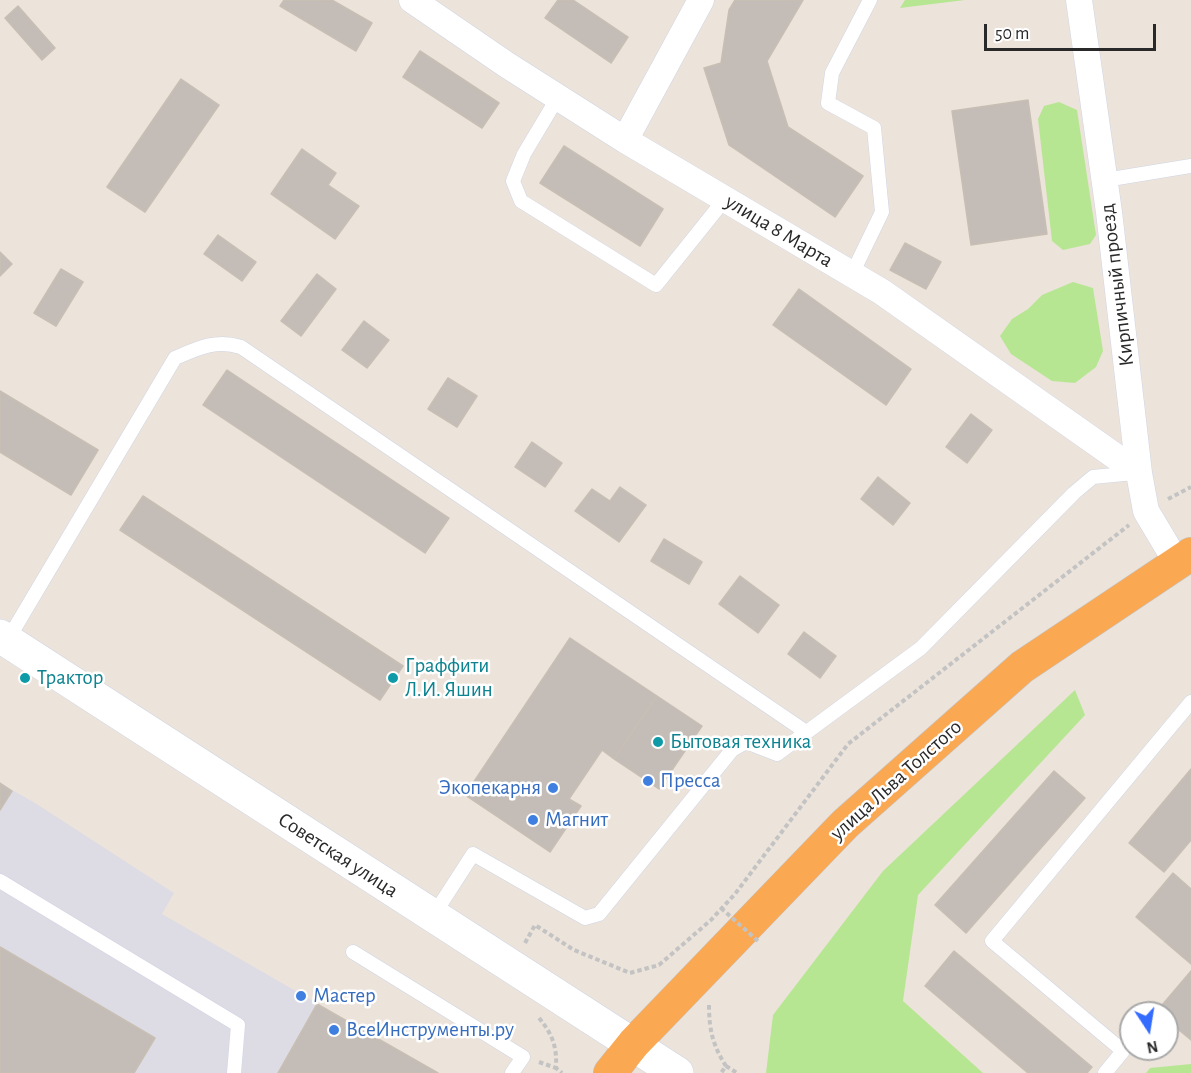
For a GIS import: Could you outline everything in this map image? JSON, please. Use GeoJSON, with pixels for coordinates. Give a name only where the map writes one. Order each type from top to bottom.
{"type":"FeatureCollection","features":[{"type":"Feature","properties":{"kind":"highway","name":"улица Льва Толстого"},"geometry":{"type":"LineString","coordinates":[[610,1073],[634,1043],[845,824],[1022,667],[1184,559]]}},
{"type":"Feature","properties":{"kind":"main road","name":"Советская улица"},"geometry":{"type":"LineString","coordinates":[[4,639],[634,1043],[677,1073]]}},
{"type":"Feature","properties":{"kind":"street","name":"улица 8 Марта"},"geometry":{"type":"LineString","coordinates":[[412,0],[624,140],[882,292],[1139,473]]}},
{"type":"Feature","properties":{"kind":"street"},"geometry":{"type":"LineString","coordinates":[[624,140],[701,0]]}},
{"type":"Feature","properties":{"kind":"street","name":"Кирпичный проезд"},"geometry":{"type":"LineString","coordinates":[[1079,0],[1104,180],[1139,473],[1146,511],[1184,559]]}},
{"type":"Feature","properties":{"kind":"lane"},"geometry":{"type":"LineString","coordinates":[[852,274],[882,212],[874,128],[828,103],[832,73],[870,0]]}},
{"type":"Feature","properties":{"kind":"lane"},"geometry":{"type":"LineString","coordinates":[[558,97],[524,154],[513,181],[521,201],[656,285],[724,199]]}},
{"type":"Feature","properties":{"kind":"lane"},"geometry":{"type":"LineString","coordinates":[[1104,180],[1191,166]]}},
{"type":"Feature","properties":{"kind":"lane"},"geometry":{"type":"LineString","coordinates":[[4,639],[175,358],[204,345],[225,342],[241,346],[806,732]]}},
{"type":"Feature","properties":{"kind":"lane"},"geometry":{"type":"LineString","coordinates":[[433,916],[473,854],[585,918],[599,914],[732,750],[746,742],[777,754],[921,648],[1074,493],[1093,477],[1111,473],[1139,473]]}},
{"type":"Feature","properties":{"kind":"lane"},"geometry":{"type":"LineString","coordinates":[[1105,1073],[1123,1051],[992,941],[1191,702]]}},
{"type":"Feature","properties":{"kind":"lane"},"geometry":{"type":"LineString","coordinates":[[0,881],[238,1025],[234,1073]]}},
{"type":"Feature","properties":{"kind":"lane"},"geometry":{"type":"LineString","coordinates":[[353,952],[524,1057],[512,1073]]}},
{"type":"Feature","properties":{"kind":"path"},"geometry":{"type":"LineString","coordinates":[[512,965],[535,926],[574,950],[630,973],[659,965],[711,920],[735,894],[848,744],[1146,511],[1191,487]]}},
{"type":"Feature","properties":{"kind":"path"},"geometry":{"type":"LineString","coordinates":[[721,908],[759,942]]}},
{"type":"Feature","properties":{"kind":"path"},"geometry":{"type":"LineString","coordinates":[[709,1003],[709,1027],[714,1048],[726,1066],[737,1073]]}},
{"type":"Feature","properties":{"kind":"path"},"geometry":{"type":"LineString","coordinates":[[532,1011],[549,1030],[557,1048],[556,1068],[562,1073]]}},
{"type":"Feature","properties":{"kind":"path"},"geometry":{"type":"LineString","coordinates":[[721,1073],[726,1066]]}},
{"type":"Feature","properties":{"kind":"shaded area"},"geometry":{"type":"Polygon","coordinates":[[[0,783],[174,893],[162,914],[438,1073],[0,1073],[0,783]]]}},
{"type":"Feature","properties":{"kind":"green space"},"geometry":{"type":"Polygon","coordinates":[[[905,0],[965,0],[900,8],[905,0]]]}},
{"type":"Feature","properties":{"kind":"green space"},"geometry":{"type":"Polygon","coordinates":[[[1059,102],[1077,110],[1096,235],[1090,244],[1063,250],[1052,241],[1038,119],[1044,106],[1059,102]]]}},
{"type":"Feature","properties":{"kind":"green space"},"geometry":{"type":"Polygon","coordinates":[[[1073,282],[1093,288],[1103,351],[1096,367],[1075,383],[1052,381],[1011,354],[1000,336],[1012,319],[1028,309],[1042,295],[1073,282]]]}},
{"type":"Feature","properties":{"kind":"green space"},"geometry":{"type":"Polygon","coordinates":[[[1075,690],[1085,715],[918,895],[903,1001],[983,1073],[766,1073],[773,1015],[883,871],[1075,690]]]}},
{"type":"Feature","properties":{"kind":"green space"},"geometry":{"type":"Polygon","coordinates":[[[1191,1064],[1191,1073],[1146,1073],[1150,1068],[1191,1064]]]}},
{"type":"Feature","properties":{"kind":"building"},"geometry":{"type":"Polygon","coordinates":[[[284,0],[332,0],[372,23],[356,51],[280,6],[284,0]]]}},
{"type":"Feature","properties":{"kind":"building"},"geometry":{"type":"Polygon","coordinates":[[[558,0],[573,0],[628,37],[611,63],[545,18],[558,0]]]}},
{"type":"Feature","properties":{"kind":"building"},"geometry":{"type":"Polygon","coordinates":[[[735,0],[803,0],[767,61],[788,127],[863,176],[835,217],[729,145],[704,68],[721,63],[729,10],[735,0]]]}},
{"type":"Feature","properties":{"kind":"building"},"geometry":{"type":"Polygon","coordinates":[[[18,6],[55,48],[42,60],[5,18],[18,6]]]}},
{"type":"Feature","properties":{"kind":"building"},"geometry":{"type":"Polygon","coordinates":[[[420,51],[499,103],[482,128],[403,77],[420,51]]]}},
{"type":"Feature","properties":{"kind":"building"},"geometry":{"type":"Polygon","coordinates":[[[181,79],[219,105],[145,212],[107,187],[181,79]]]}},
{"type":"Feature","properties":{"kind":"building"},"geometry":{"type":"Polygon","coordinates":[[[1028,100],[1047,234],[971,245],[952,111],[1028,100]]]}},
{"type":"Feature","properties":{"kind":"building"},"geometry":{"type":"Polygon","coordinates":[[[564,146],[663,209],[640,246],[540,183],[564,146]]]}},
{"type":"Feature","properties":{"kind":"building"},"geometry":{"type":"Polygon","coordinates":[[[302,149],[336,173],[328,185],[359,206],[335,239],[271,194],[302,149]]]}},
{"type":"Feature","properties":{"kind":"building"},"geometry":{"type":"Polygon","coordinates":[[[218,235],[256,262],[242,281],[204,254],[218,235]]]}},
{"type":"Feature","properties":{"kind":"building"},"geometry":{"type":"Polygon","coordinates":[[[905,243],[941,262],[926,289],[890,270],[905,243]]]}},
{"type":"Feature","properties":{"kind":"building"},"geometry":{"type":"Polygon","coordinates":[[[0,252],[12,264],[0,276],[0,252]]]}},
{"type":"Feature","properties":{"kind":"building"},"geometry":{"type":"Polygon","coordinates":[[[61,269],[83,282],[56,326],[34,313],[61,269]]]}},
{"type":"Feature","properties":{"kind":"building"},"geometry":{"type":"Polygon","coordinates":[[[317,274],[336,289],[301,336],[281,321],[317,274]]]}},
{"type":"Feature","properties":{"kind":"building"},"geometry":{"type":"Polygon","coordinates":[[[799,289],[911,369],[886,405],[773,325],[799,289]]]}},
{"type":"Feature","properties":{"kind":"building"},"geometry":{"type":"Polygon","coordinates":[[[364,321],[389,340],[367,368],[342,350],[364,321]]]}},
{"type":"Feature","properties":{"kind":"building"},"geometry":{"type":"Polygon","coordinates":[[[227,370],[449,518],[425,553],[203,405],[227,370]]]}},
{"type":"Feature","properties":{"kind":"building"},"geometry":{"type":"Polygon","coordinates":[[[448,378],[477,396],[457,427],[428,409],[448,378]]]}},
{"type":"Feature","properties":{"kind":"building"},"geometry":{"type":"Polygon","coordinates":[[[0,391],[98,450],[71,495],[0,452],[0,391]]]}},
{"type":"Feature","properties":{"kind":"building"},"geometry":{"type":"Polygon","coordinates":[[[971,414],[992,430],[967,463],[946,447],[971,414]]]}},
{"type":"Feature","properties":{"kind":"building"},"geometry":{"type":"Polygon","coordinates":[[[532,442],[562,463],[545,487],[515,467],[532,442]]]}},
{"type":"Feature","properties":{"kind":"building"},"geometry":{"type":"Polygon","coordinates":[[[878,477],[910,503],[893,525],[861,499],[878,477]]]}},
{"type":"Feature","properties":{"kind":"building"},"geometry":{"type":"Polygon","coordinates":[[[620,487],[646,505],[619,542],[575,511],[592,489],[610,501],[620,487]]]}},
{"type":"Feature","properties":{"kind":"building"},"geometry":{"type":"Polygon","coordinates":[[[143,496],[403,666],[380,700],[120,530],[143,496]]]}},
{"type":"Feature","properties":{"kind":"building"},"geometry":{"type":"Polygon","coordinates":[[[664,539],[702,562],[689,584],[651,561],[664,539]]]}},
{"type":"Feature","properties":{"kind":"building"},"geometry":{"type":"Polygon","coordinates":[[[740,576],[779,605],[758,633],[719,604],[740,576]]]}},
{"type":"Feature","properties":{"kind":"building"},"geometry":{"type":"Polygon","coordinates":[[[804,632],[836,656],[820,678],[788,654],[804,632]]]}},
{"type":"Feature","properties":{"kind":"building"},"geometry":{"type":"Polygon","coordinates":[[[570,638],[657,696],[614,759],[602,750],[569,799],[581,806],[550,852],[465,795],[570,638]]]}},
{"type":"Feature","properties":{"kind":"building","name":"Бытовая техника"},"geometry":{"type":"Polygon","coordinates":[[[657,696],[702,726],[659,789],[614,759],[657,696]]]}},
{"type":"Feature","properties":{"kind":"building"},"geometry":{"type":"Polygon","coordinates":[[[1191,769],[1191,840],[1164,872],[1129,843],[1191,769]]]}},
{"type":"Feature","properties":{"kind":"building"},"geometry":{"type":"Polygon","coordinates":[[[1054,771],[1085,798],[966,933],[935,905],[1054,771]]]}},
{"type":"Feature","properties":{"kind":"building"},"geometry":{"type":"Polygon","coordinates":[[[0,783],[12,791],[0,810],[0,783]]]}},
{"type":"Feature","properties":{"kind":"building"},"geometry":{"type":"Polygon","coordinates":[[[1173,873],[1191,889],[1191,964],[1136,917],[1173,873]]]}},
{"type":"Feature","properties":{"kind":"building"},"geometry":{"type":"Polygon","coordinates":[[[0,947],[155,1038],[134,1073],[0,1073],[0,947]]]}},
{"type":"Feature","properties":{"kind":"building"},"geometry":{"type":"Polygon","coordinates":[[[954,951],[1092,1067],[1087,1073],[1028,1073],[925,986],[954,951]]]}},
{"type":"Feature","properties":{"kind":"building"},"geometry":{"type":"Polygon","coordinates":[[[1191,971],[1191,1040],[1179,1030],[1179,1001],[1166,1001],[1191,971]]]}},
{"type":"Feature","properties":{"kind":"building"},"geometry":{"type":"Polygon","coordinates":[[[317,1004],[438,1073],[278,1073],[317,1004]]]}},
{"type":"Feature","properties":{"kind":"place","name":"Трактор"},"geometry":{"type":"Point","coordinates":[25,678]}},
{"type":"Feature","properties":{"kind":"place","name":"Граффити Л.И. Яшин"},"geometry":{"type":"Point","coordinates":[393,678]}},
{"type":"Feature","properties":{"kind":"place","name":"Бытовая техника"},"geometry":{"type":"Point","coordinates":[658,742]}},
{"type":"Feature","properties":{"kind":"place","name":"Пресса"},"geometry":{"type":"Point","coordinates":[648,781]}},
{"type":"Feature","properties":{"kind":"place","name":"Экопекарня"},"geometry":{"type":"Point","coordinates":[553,788]}},
{"type":"Feature","properties":{"kind":"place","name":"Магнит"},"geometry":{"type":"Point","coordinates":[533,820]}},
{"type":"Feature","properties":{"kind":"place","name":"Мастер"},"geometry":{"type":"Point","coordinates":[301,996]}},
{"type":"Feature","properties":{"kind":"place","name":"ВсеИнструменты.ру"},"geometry":{"type":"Point","coordinates":[334,1030]}}]}
